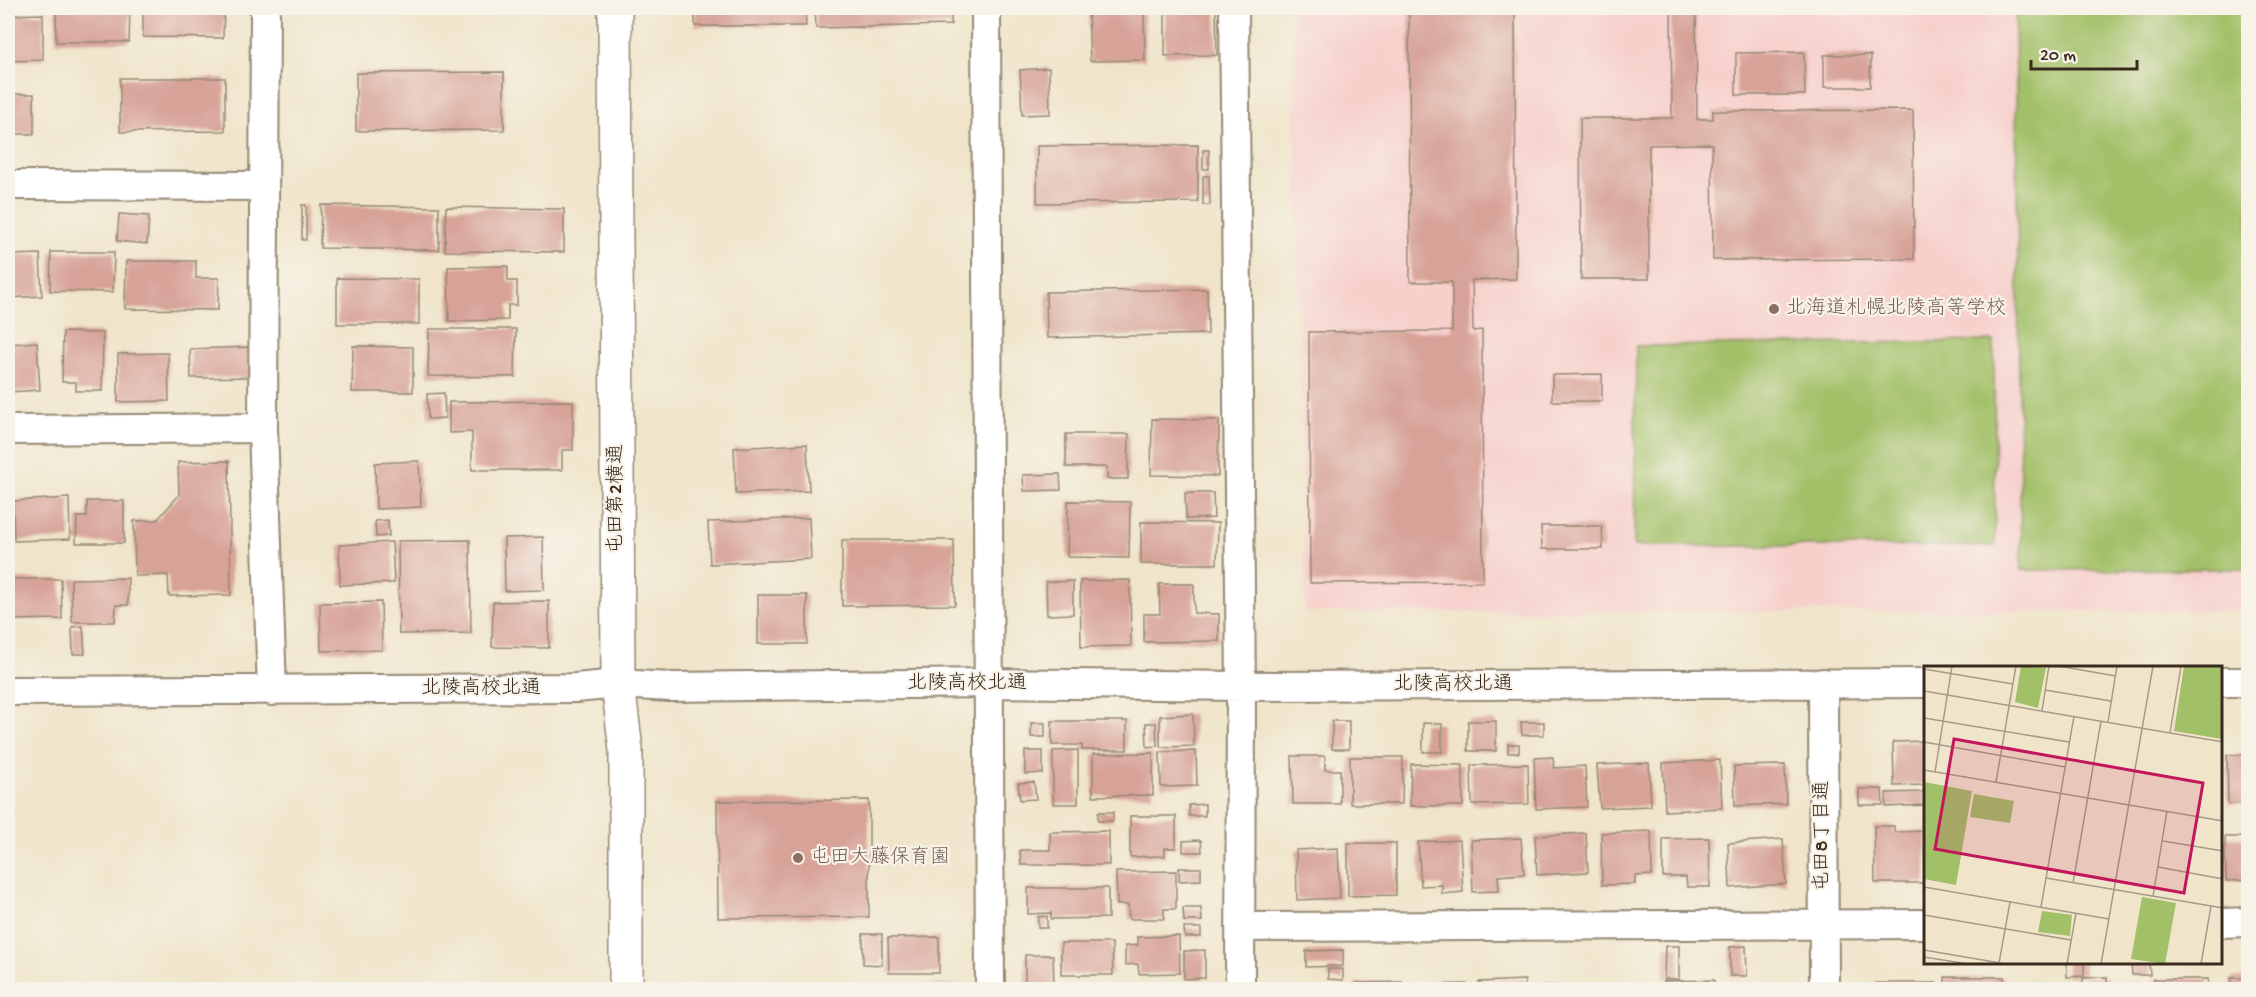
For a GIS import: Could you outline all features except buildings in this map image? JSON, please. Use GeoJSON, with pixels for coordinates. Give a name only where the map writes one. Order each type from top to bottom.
{"type":"FeatureCollection","features":[{"type":"Feature","properties":{"kind":"street"},"geometry":{"type":"LineString","coordinates":[[265,8],[263,428],[272,691]]}},
{"type":"Feature","properties":{"kind":"street","name":"屯田第2横通"},"geometry":{"type":"LineString","coordinates":[[615,8],[618,684],[626,750],[626,990]]}},
{"type":"Feature","properties":{"kind":"street"},"geometry":{"type":"LineString","coordinates":[[986,8],[990,990]]}},
{"type":"Feature","properties":{"kind":"street"},"geometry":{"type":"LineString","coordinates":[[1234,8],[1241,686],[1240,990]]}},
{"type":"Feature","properties":{"kind":"street"},"geometry":{"type":"LineString","coordinates":[[8,185],[264,186]]}},
{"type":"Feature","properties":{"kind":"street"},"geometry":{"type":"LineString","coordinates":[[8,430],[263,428]]}},
{"type":"Feature","properties":{"kind":"street"},"geometry":{"type":"LineString","coordinates":[[2223,682],[2248,682]]}},
{"type":"Feature","properties":{"kind":"street","name":"北陵高校北通"},"geometry":{"type":"LineString","coordinates":[[8,691],[575,688],[618,684],[671,687],[987,683],[1241,686],[1924,683]]}},
{"type":"Feature","properties":{"kind":"street","name":"屯田8丁目通"},"geometry":{"type":"LineString","coordinates":[[1823,683],[1824,990]]}},
{"type":"Feature","properties":{"kind":"street"},"geometry":{"type":"LineString","coordinates":[[2223,922],[2248,922]]}},
{"type":"Feature","properties":{"kind":"street"},"geometry":{"type":"LineString","coordinates":[[1240,927],[1924,924]]}},
{"type":"Feature","properties":{"kind":"shaded area","name":"北海道札幌北陵高等学校"},"geometry":{"type":"Polygon","coordinates":[[[1293,8],[2248,8],[2248,611],[1305,612],[1293,8]]]}},
{"type":"Feature","properties":{"kind":"green space"},"geometry":{"type":"Polygon","coordinates":[[[2015,8],[2248,8],[2248,569],[2021,570],[2015,8]]]}},
{"type":"Feature","properties":{"kind":"green space"},"geometry":{"type":"Polygon","coordinates":[[[1994,341],[1995,546],[1634,546],[1636,346],[1994,341]]]}},
{"type":"Feature","properties":{"kind":"place","name":"北海道札幌北陵高等学校"},"geometry":{"type":"Point","coordinates":[1774,309]}},
{"type":"Feature","properties":{"kind":"place","name":"屯田大藤保育園"},"geometry":{"type":"Point","coordinates":[798,858]}}]}
